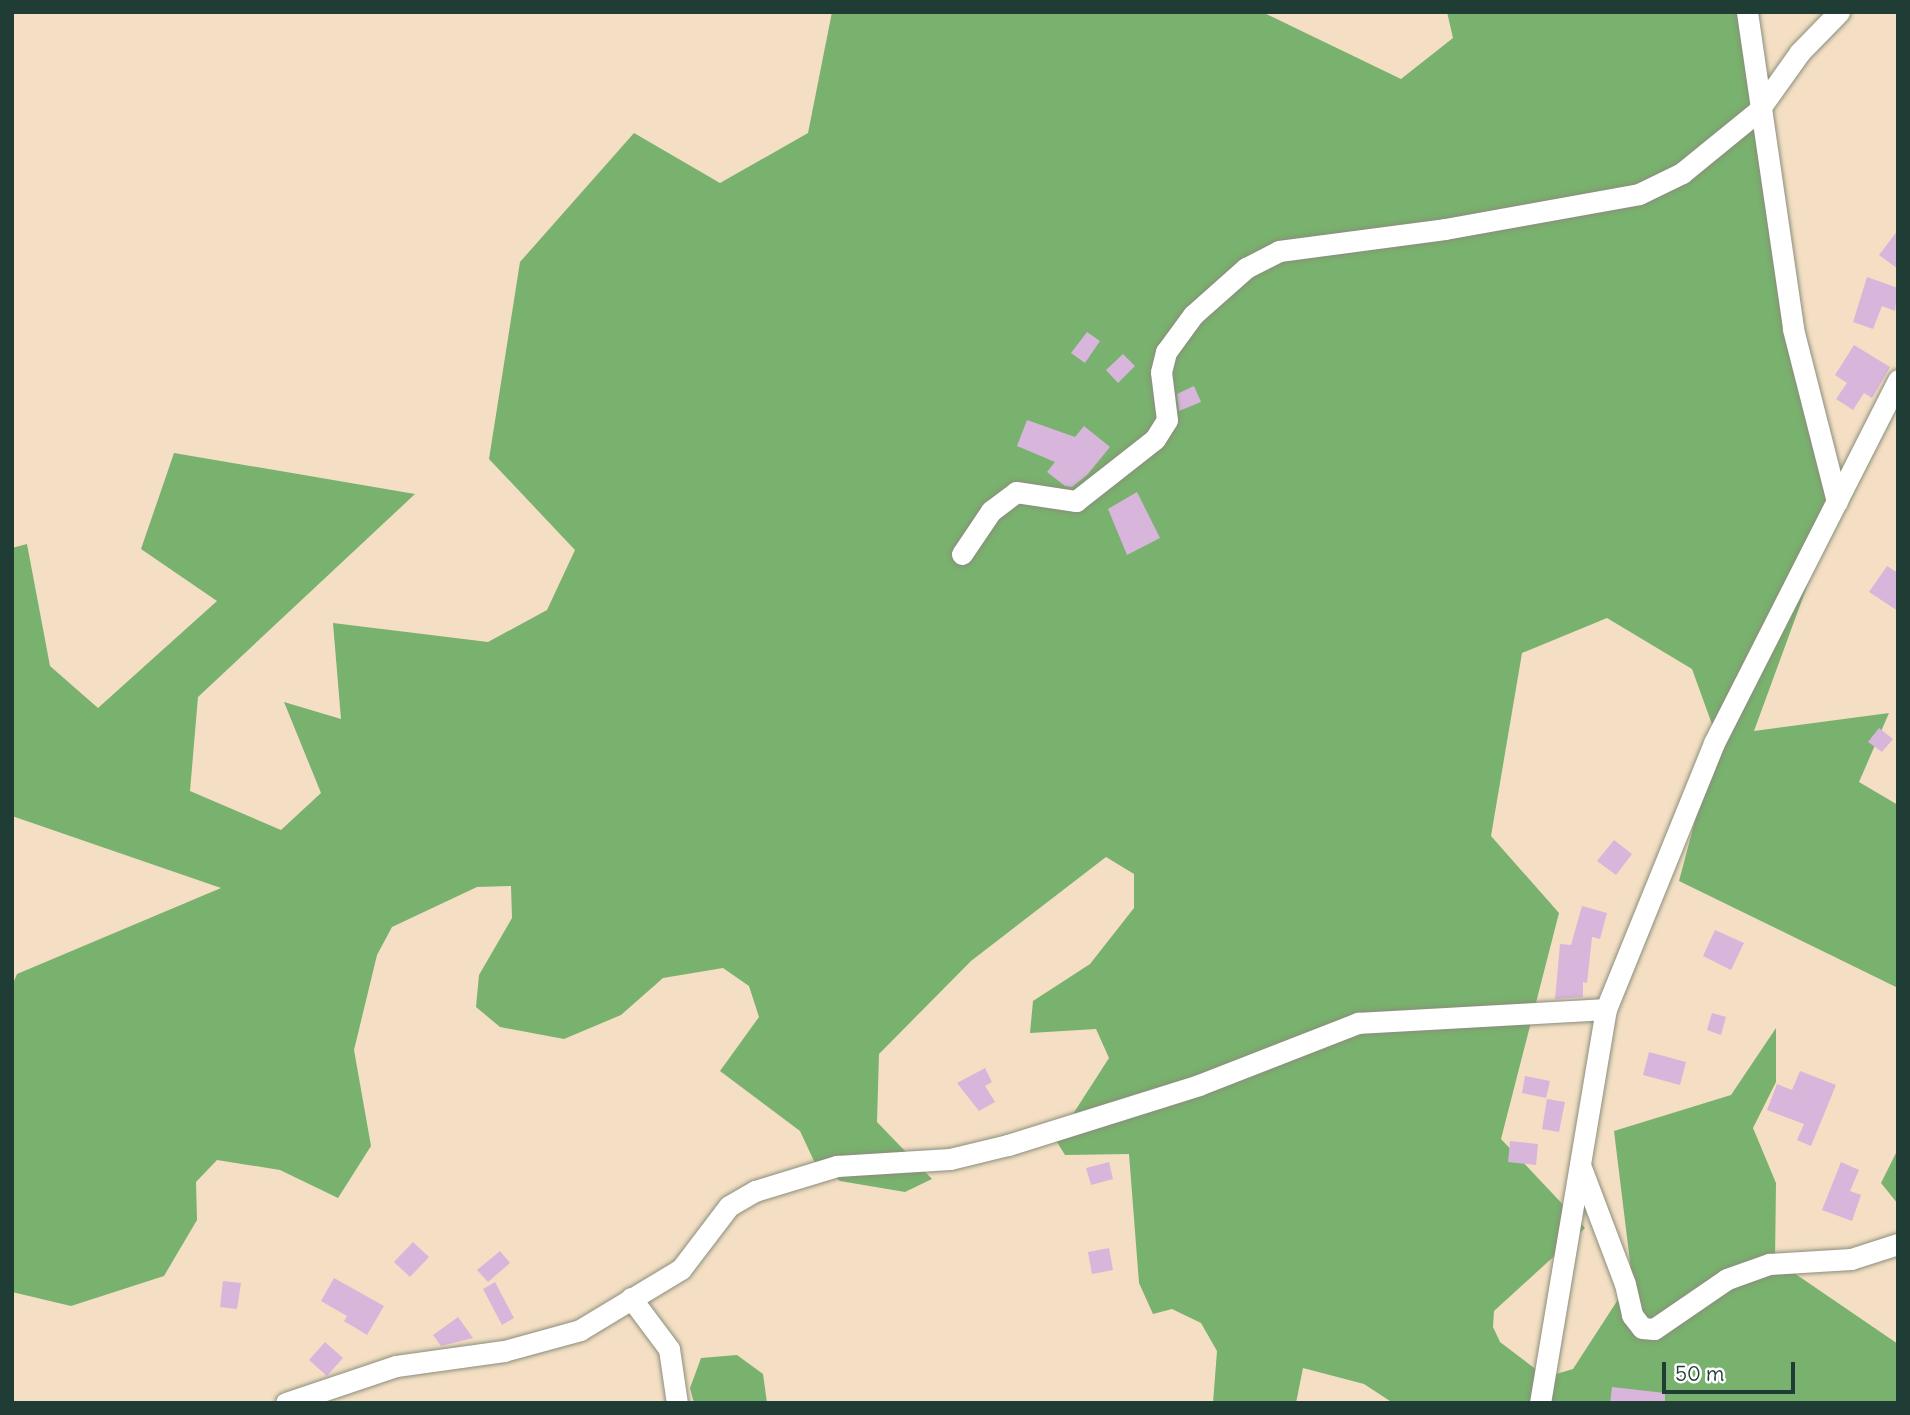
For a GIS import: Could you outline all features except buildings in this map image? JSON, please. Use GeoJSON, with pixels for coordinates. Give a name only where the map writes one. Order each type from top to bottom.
{"type":"FeatureCollection","features":[{"type":"Feature","properties":{"kind":"street"},"geometry":{"type":"LineString","coordinates":[[1747,12],[1758,110],[1793,329],[1837,501]]}},
{"type":"Feature","properties":{"kind":"street"},"geometry":{"type":"LineString","coordinates":[[962,554],[991,511],[1016,492],[1076,500],[1155,439],[1167,420],[1161,372],[1166,352],[1193,315],[1246,268],[1279,251],[1445,229],[1639,194],[1682,173],[1758,110],[1800,52],[1839,12]]}},
{"type":"Feature","properties":{"kind":"street"},"geometry":{"type":"LineString","coordinates":[[1540,1403],[1606,1009],[1714,743],[1898,380]]}},
{"type":"Feature","properties":{"kind":"street"},"geometry":{"type":"LineString","coordinates":[[286,1403],[396,1366],[504,1351],[580,1329],[681,1269],[729,1206],[755,1191],[837,1166],[950,1159],[1008,1145],[1199,1085],[1358,1023],[1606,1009]]}},
{"type":"Feature","properties":{"kind":"street"},"geometry":{"type":"LineString","coordinates":[[1580,1164],[1625,1284],[1632,1315],[1642,1328],[1654,1329],[1727,1279],[1769,1264],[1851,1259],[1898,1244]]}},
{"type":"Feature","properties":{"kind":"street"},"geometry":{"type":"LineString","coordinates":[[631,1298],[669,1349],[677,1403]]}},
{"type":"Feature","properties":{"kind":"green space"},"geometry":{"type":"Polygon","coordinates":[[[832,12],[1262,12],[1401,79],[1453,38],[1447,12],[1754,12],[1796,324],[1840,496],[1754,731],[1889,713],[1859,782],[1898,805],[1898,988],[1679,881],[1717,738],[1692,669],[1607,618],[1522,653],[1491,836],[1559,913],[1501,1139],[1585,1228],[1494,1311],[1493,1327],[1500,1342],[1546,1377],[1573,1369],[1632,1278],[1614,1131],[1731,1095],[1776,1028],[1776,1082],[1753,1128],[1776,1183],[1775,1260],[1898,1344],[1898,1403],[1393,1403],[1364,1384],[1303,1368],[1296,1403],[1213,1403],[1217,1351],[1201,1323],[1172,1309],[1153,1314],[1139,1283],[1129,1154],[1065,1155],[1047,1126],[1073,1114],[1109,1058],[1096,1029],[1030,1033],[1033,1001],[1090,964],[1134,908],[1134,874],[1106,857],[971,961],[879,1054],[877,1122],[932,1179],[905,1192],[840,1181],[814,1161],[800,1131],[720,1071],[759,1017],[749,986],[723,968],[663,978],[621,1015],[564,1039],[500,1027],[476,1007],[479,975],[512,918],[511,886],[477,887],[392,927],[377,955],[354,1050],[371,1146],[338,1198],[280,1170],[217,1160],[196,1182],[197,1220],[164,1276],[71,1306],[12,1292],[12,986],[17,974],[221,888],[12,816],[12,548],[27,544],[50,666],[98,708],[217,601],[141,549],[174,453],[415,494],[198,697],[190,791],[281,830],[321,793],[284,702],[341,719],[333,623],[488,642],[547,610],[575,550],[489,459],[520,262],[634,133],[720,183],[808,133],[832,12]]]}},
{"type":"Feature","properties":{"kind":"green space"},"geometry":{"type":"Polygon","coordinates":[[[1898,1149],[1898,1204],[1881,1183],[1898,1149]]]}},
{"type":"Feature","properties":{"kind":"green space"},"geometry":{"type":"Polygon","coordinates":[[[737,1355],[763,1374],[767,1403],[694,1403],[690,1388],[701,1358],[737,1355]]]}}]}
